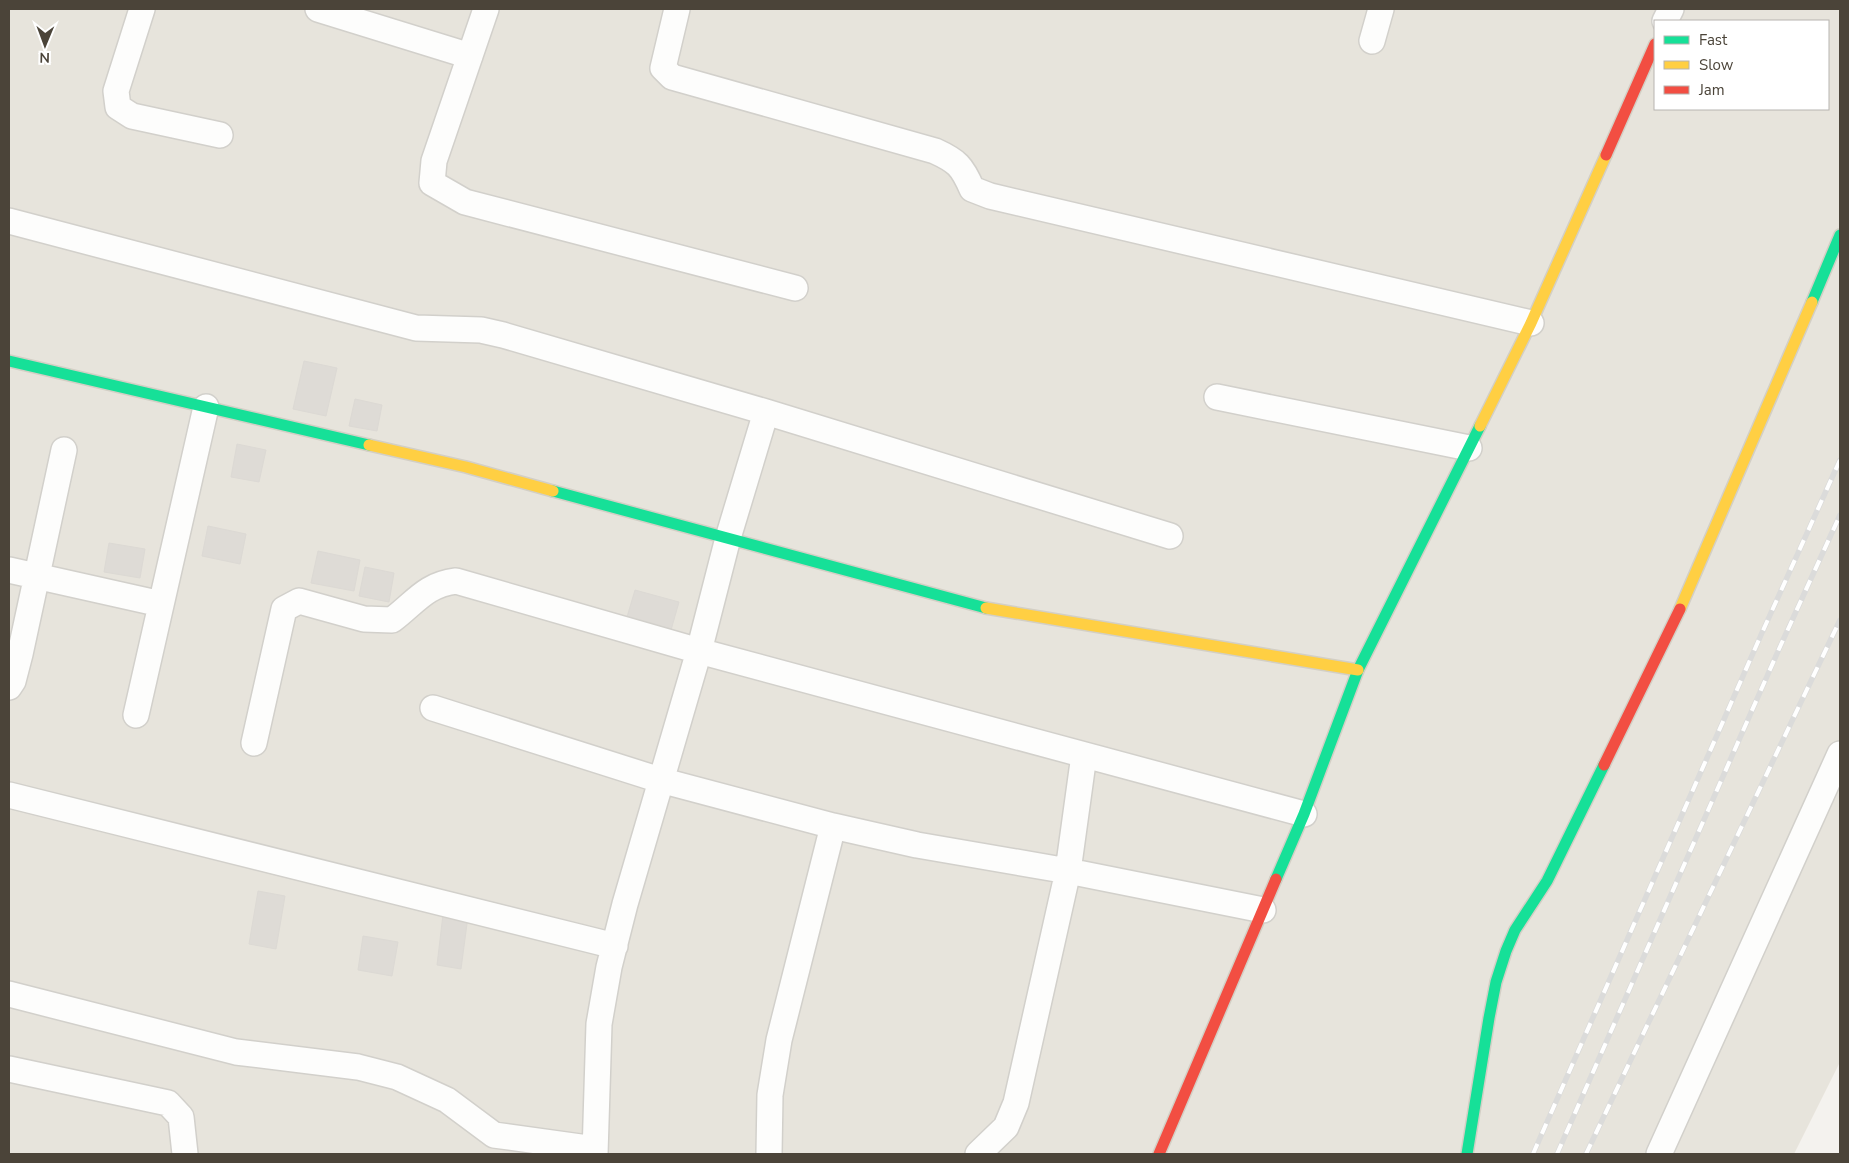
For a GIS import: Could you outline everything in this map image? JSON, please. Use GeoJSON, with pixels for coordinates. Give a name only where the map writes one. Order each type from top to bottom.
{"type":"FeatureCollection","features":[{"type":"Feature","properties":{"kind":"street"},"geometry":{"type":"LineString","coordinates":[[142,9],[116,91],[118,107],[132,116],[220,135]]}},
{"type":"Feature","properties":{"kind":"street"},"geometry":{"type":"LineString","coordinates":[[318,9],[470,56]]}},
{"type":"Feature","properties":{"kind":"street"},"geometry":{"type":"LineString","coordinates":[[486,9],[434,161],[432,182],[465,202],[794,288]]}},
{"type":"Feature","properties":{"kind":"street"},"geometry":{"type":"LineString","coordinates":[[677,9],[663,68],[672,77],[935,151],[955,160],[965,173],[972,189],[990,196],[1531,323]]}},
{"type":"Feature","properties":{"kind":"street"},"geometry":{"type":"LineString","coordinates":[[1372,42],[1381,9]]}},
{"type":"Feature","properties":{"kind":"street"},"geometry":{"type":"LineString","coordinates":[[1159,1154],[1304,814],[1358,670],[1531,323],[1654,46]]}},
{"type":"Feature","properties":{"kind":"street"},"geometry":{"type":"LineString","coordinates":[[9,221],[416,328],[481,330],[503,335],[766,412],[1170,536]]}},
{"type":"Feature","properties":{"kind":"street"},"geometry":{"type":"LineString","coordinates":[[1467,1154],[1489,1018],[1506,951],[1515,930],[1547,881],[1673,626],[1840,235]]}},
{"type":"Feature","properties":{"kind":"street"},"geometry":{"type":"LineString","coordinates":[[9,361],[466,467],[972,606],[1358,670]]}},
{"type":"Feature","properties":{"kind":"street"},"geometry":{"type":"LineString","coordinates":[[1217,397],[1469,448]]}},
{"type":"Feature","properties":{"kind":"street"},"geometry":{"type":"LineString","coordinates":[[136,715],[206,407]]}},
{"type":"Feature","properties":{"kind":"street"},"geometry":{"type":"LineString","coordinates":[[9,994],[236,1052],[358,1067],[397,1077],[447,1100],[494,1135],[595,1152],[599,1024],[614,946],[660,780],[699,651],[728,538],[766,412]]}},
{"type":"Feature","properties":{"kind":"street"},"geometry":{"type":"LineString","coordinates":[[9,686],[13,681],[20,654],[64,450]]}},
{"type":"Feature","properties":{"kind":"street"},"geometry":{"type":"LineString","coordinates":[[9,570],[161,604]]}},
{"type":"Feature","properties":{"kind":"street"},"geometry":{"type":"LineString","coordinates":[[254,743],[284,609],[300,601],[364,619],[392,620],[426,589],[440,583],[456,581],[699,651],[1304,814]]}},
{"type":"Feature","properties":{"kind":"street"},"geometry":{"type":"LineString","coordinates":[[433,708],[660,780],[833,826],[917,845],[1068,871],[1263,910]]}},
{"type":"Feature","properties":{"kind":"street"},"geometry":{"type":"LineString","coordinates":[[1659,1154],[1840,754]]}},
{"type":"Feature","properties":{"kind":"street"},"geometry":{"type":"LineString","coordinates":[[978,1154],[1006,1127],[1016,1103],[1068,871],[1084,755]]}},
{"type":"Feature","properties":{"kind":"street"},"geometry":{"type":"LineString","coordinates":[[9,795],[614,946]]}},
{"type":"Feature","properties":{"kind":"street"},"geometry":{"type":"LineString","coordinates":[[768,1154],[770,1095],[778,1040],[833,826]]}},
{"type":"Feature","properties":{"kind":"street"},"geometry":{"type":"LineString","coordinates":[[9,1069],[168,1103],[181,1117],[185,1154]]}},
{"type":"Feature","properties":{"kind":"shaded area"},"geometry":{"type":"Polygon","coordinates":[[[9,9],[1840,9],[1840,1062],[1794,1154],[9,1154],[9,9]]]}},
{"type":"Feature","properties":{"kind":"building"},"geometry":{"type":"Polygon","coordinates":[[[304,361],[337,368],[326,416],[293,409],[304,361]]]}},
{"type":"Feature","properties":{"kind":"building"},"geometry":{"type":"Polygon","coordinates":[[[355,399],[382,405],[377,431],[349,426],[355,399]]]}},
{"type":"Feature","properties":{"kind":"building"},"geometry":{"type":"Polygon","coordinates":[[[237,444],[266,450],[259,482],[231,477],[237,444]]]}},
{"type":"Feature","properties":{"kind":"building"},"geometry":{"type":"Polygon","coordinates":[[[208,526],[246,534],[240,564],[202,556],[208,526]]]}},
{"type":"Feature","properties":{"kind":"building"},"geometry":{"type":"Polygon","coordinates":[[[109,543],[145,549],[140,578],[104,572],[109,543]]]}},
{"type":"Feature","properties":{"kind":"building"},"geometry":{"type":"Polygon","coordinates":[[[318,551],[360,560],[354,591],[311,583],[318,551]]]}},
{"type":"Feature","properties":{"kind":"building"},"geometry":{"type":"Polygon","coordinates":[[[365,567],[394,573],[389,602],[359,596],[365,567]]]}},
{"type":"Feature","properties":{"kind":"building"},"geometry":{"type":"Polygon","coordinates":[[[635,590],[679,602],[671,630],[627,617],[635,590]]]}},
{"type":"Feature","properties":{"kind":"building"},"geometry":{"type":"Polygon","coordinates":[[[258,891],[285,896],[276,949],[249,944],[258,891]]]}},
{"type":"Feature","properties":{"kind":"building"},"geometry":{"type":"Polygon","coordinates":[[[445,898],[470,901],[461,969],[437,965],[445,898]]]}},
{"type":"Feature","properties":{"kind":"building"},"geometry":{"type":"Polygon","coordinates":[[[363,936],[398,942],[392,976],[358,970],[363,936]]]}},
{"type":"Feature","properties":{"kind":"railway"},"geometry":{"type":"LineString","coordinates":[[1533,1154],[1840,460]]}},
{"type":"Feature","properties":{"kind":"railway"},"geometry":{"type":"LineString","coordinates":[[1557,1154],[1779,649],[1840,515]]}},
{"type":"Feature","properties":{"kind":"railway"},"geometry":{"type":"LineString","coordinates":[[1586,1154],[1840,620]]}},
{"type":"Feature","properties":{"kind":"traffic: fast"},"geometry":{"type":"LineString","coordinates":[[1812,302],[1840,235]]}},
{"type":"Feature","properties":{"kind":"traffic: fast"},"geometry":{"type":"LineString","coordinates":[[9,361],[369,445]]}},
{"type":"Feature","properties":{"kind":"traffic: fast"},"geometry":{"type":"LineString","coordinates":[[1276,879],[1304,814],[1358,670],[1480,426]]}},
{"type":"Feature","properties":{"kind":"traffic: fast"},"geometry":{"type":"LineString","coordinates":[[553,491],[986,608]]}},
{"type":"Feature","properties":{"kind":"traffic: fast"},"geometry":{"type":"LineString","coordinates":[[1467,1154],[1489,1018],[1496,982],[1506,951],[1515,930],[1547,881],[1604,765]]}},
{"type":"Feature","properties":{"kind":"traffic: slow"},"geometry":{"type":"LineString","coordinates":[[1480,426],[1531,323],[1606,155]]}},
{"type":"Feature","properties":{"kind":"traffic: slow"},"geometry":{"type":"LineString","coordinates":[[1680,609],[1812,302]]}},
{"type":"Feature","properties":{"kind":"traffic: slow"},"geometry":{"type":"LineString","coordinates":[[369,445],[466,467],[553,491]]}},
{"type":"Feature","properties":{"kind":"traffic: slow"},"geometry":{"type":"LineString","coordinates":[[986,608],[1358,670]]}},
{"type":"Feature","properties":{"kind":"traffic: jam"},"geometry":{"type":"LineString","coordinates":[[1606,155],[1654,46]]}},
{"type":"Feature","properties":{"kind":"traffic: jam"},"geometry":{"type":"LineString","coordinates":[[1604,765],[1680,609]]}},
{"type":"Feature","properties":{"kind":"traffic: jam"},"geometry":{"type":"LineString","coordinates":[[1159,1154],[1276,879]]}}]}
